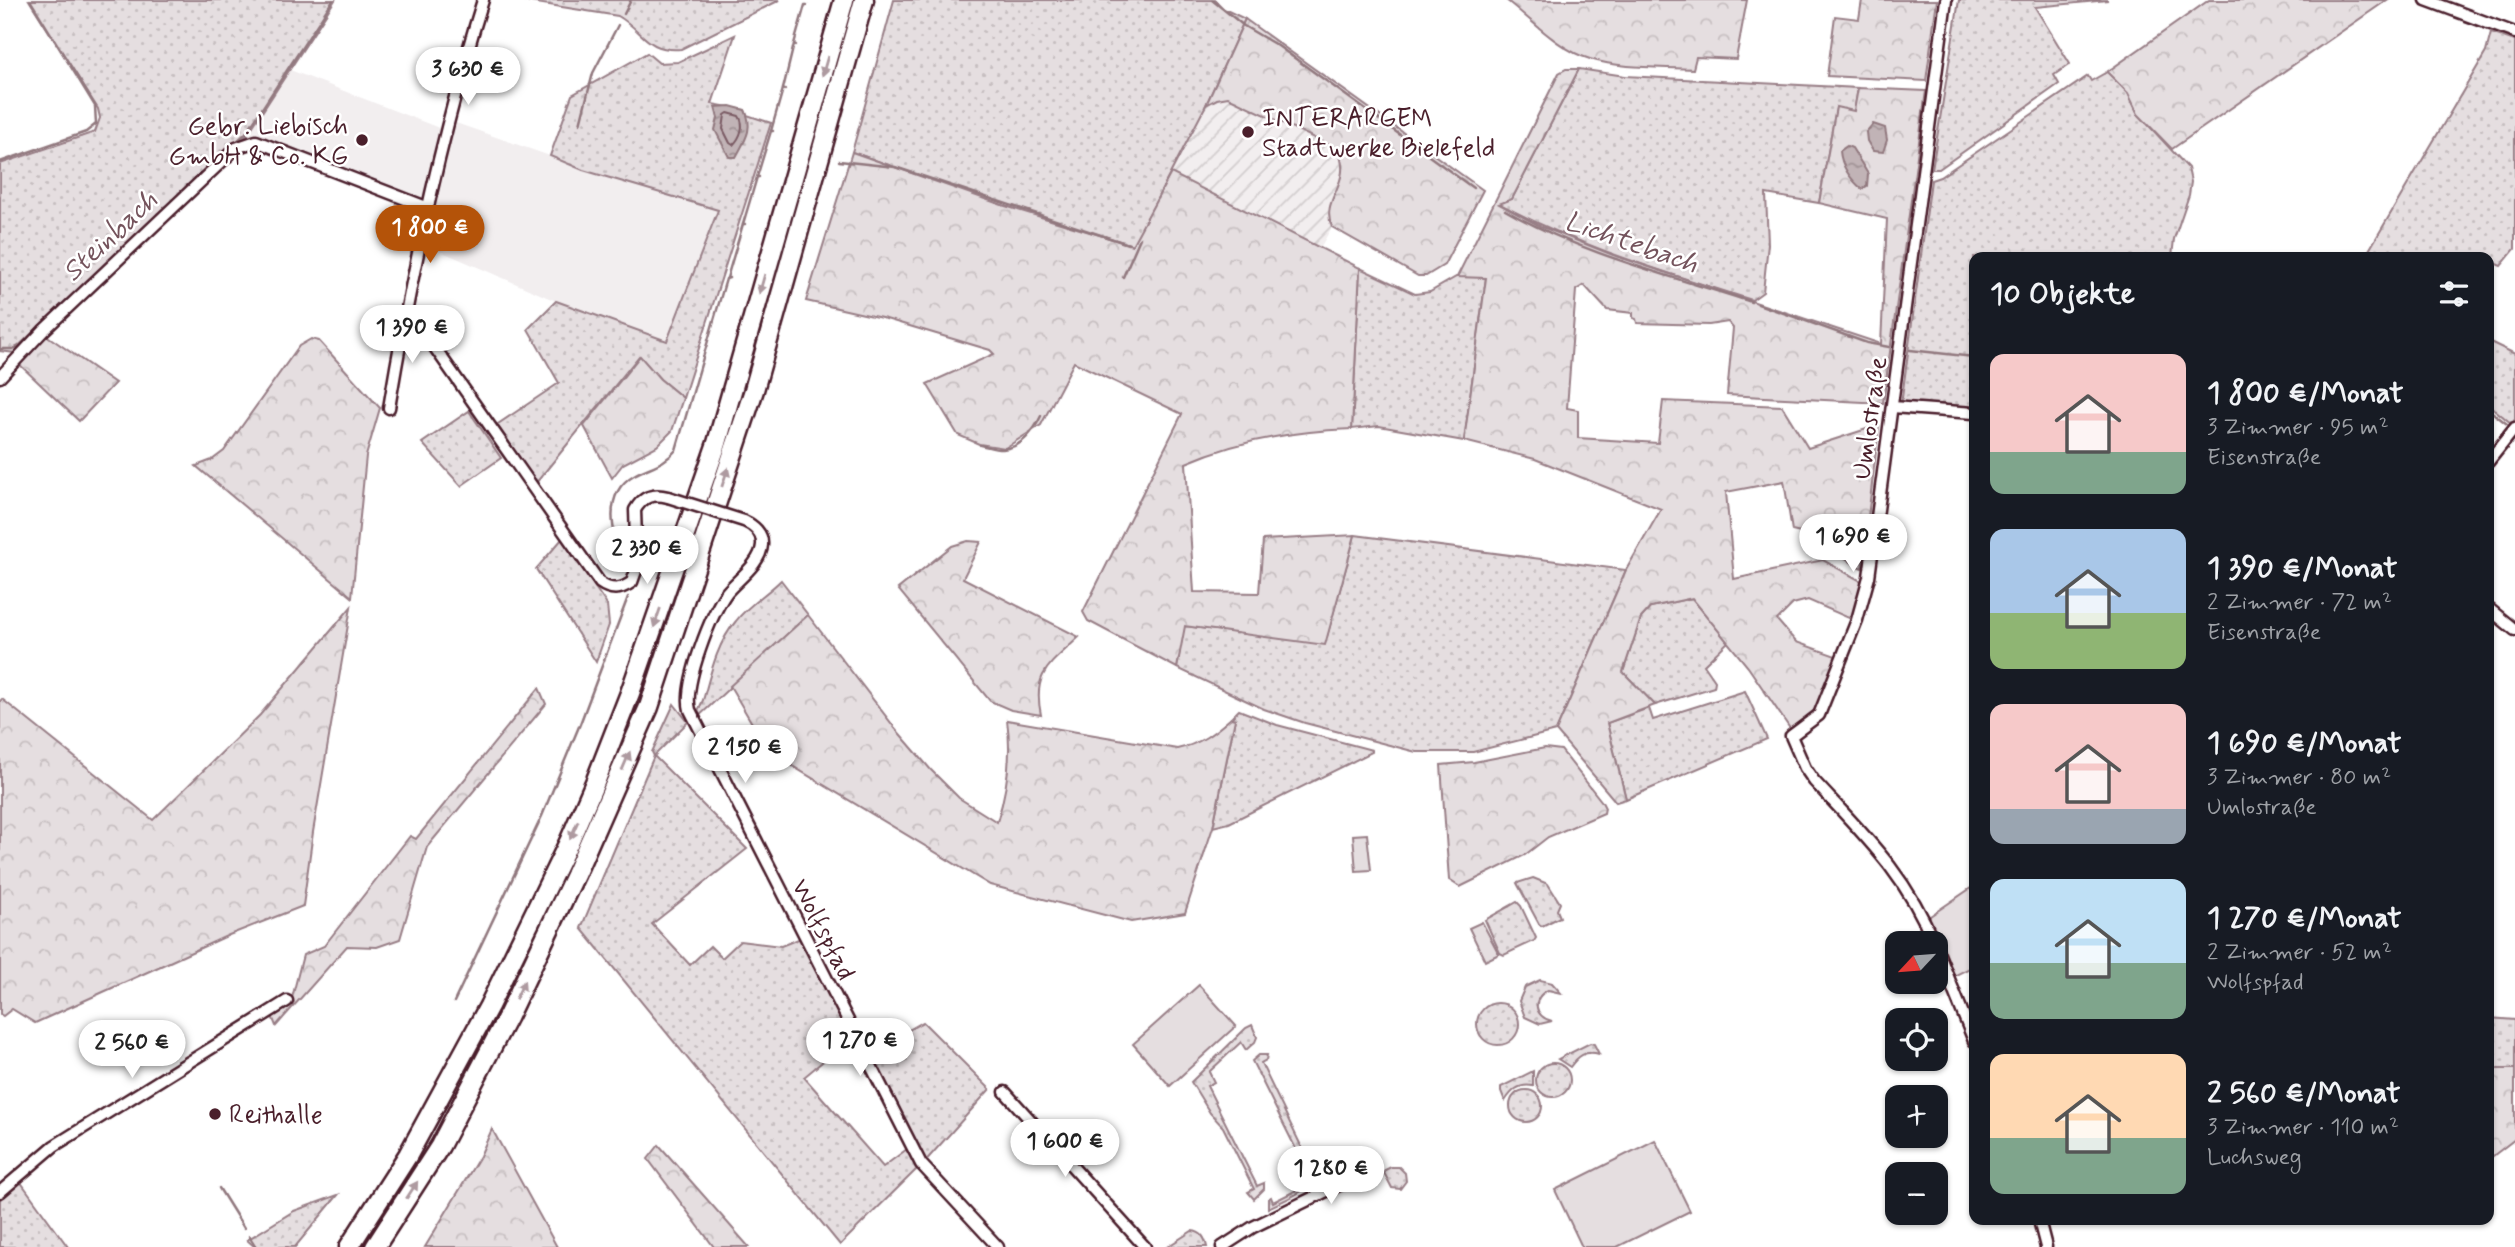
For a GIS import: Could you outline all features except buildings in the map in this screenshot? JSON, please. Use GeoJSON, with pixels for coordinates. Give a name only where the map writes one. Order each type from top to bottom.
{"type":"FeatureCollection","features":[{"type":"Feature","properties":{"kind":"highway"},"geometry":{"type":"LineString","coordinates":[[349,1247],[408,1155],[489,1006],[569,842],[601,768],[630,694],[717,443],[844,0]]}},
{"type":"Feature","properties":{"kind":"highway"},"geometry":{"type":"LineString","coordinates":[[375,1247],[440,1146],[508,1016],[575,875],[649,707],[754,390],[864,0]]}},
{"type":"Feature","properties":{"kind":"street"},"geometry":{"type":"LineString","coordinates":[[389,408],[426,207],[483,0]]}},
{"type":"Feature","properties":{"kind":"street","name":"Umlostraße"},"geometry":{"type":"LineString","coordinates":[[1929,931],[1908,890],[1885,857],[1814,781],[1791,736],[1819,715],[1857,620],[1869,577],[1946,0]]}},
{"type":"Feature","properties":{"kind":"street"},"geometry":{"type":"LineString","coordinates":[[2426,0],[2515,33]]}},
{"type":"Feature","properties":{"kind":"street"},"geometry":{"type":"LineString","coordinates":[[0,377],[43,331],[236,148],[247,142],[256,141],[426,207]]}},
{"type":"Feature","properties":{"kind":"street","name":"Wolfspfad"},"geometry":{"type":"LineString","coordinates":[[404,317],[419,325],[600,583],[607,588],[616,590],[632,582],[637,568],[635,510],[647,497],[668,497],[744,521],[759,532],[763,547],[757,559],[718,604],[711,619],[692,678],[689,705],[695,722],[921,1164],[998,1247]]}},
{"type":"Feature","properties":{"kind":"street"},"geometry":{"type":"LineString","coordinates":[[1892,407],[1969,413]]}},
{"type":"Feature","properties":{"kind":"street"},"geometry":{"type":"LineString","coordinates":[[2494,454],[2515,428]]}},
{"type":"Feature","properties":{"kind":"street"},"geometry":{"type":"LineString","coordinates":[[2494,613],[2515,630]]}},
{"type":"Feature","properties":{"kind":"street","name":"Umlostraße"},"geometry":{"type":"LineString","coordinates":[[1948,977],[1969,1029]]}},
{"type":"Feature","properties":{"kind":"street"},"geometry":{"type":"LineString","coordinates":[[0,1192],[54,1146],[287,1001]]}},
{"type":"Feature","properties":{"kind":"street"},"geometry":{"type":"LineString","coordinates":[[1005,1092],[1145,1247]]}},
{"type":"Feature","properties":{"kind":"street"},"geometry":{"type":"LineString","coordinates":[[1222,1247],[1261,1223],[1348,1181]]}},
{"type":"Feature","properties":{"kind":"street"},"geometry":{"type":"LineString","coordinates":[[2040,1225],[2046,1247]]}},
{"type":"Feature","properties":{"kind":"shaded area"},"geometry":{"type":"Polygon","coordinates":[[[290,70],[439,128],[451,131],[453,122],[583,170],[719,210],[667,341],[556,301],[431,247],[436,220],[417,212],[421,199],[247,135],[290,70]]]}},
{"type":"Feature","properties":{"kind":"shaded area"},"geometry":{"type":"Polygon","coordinates":[[[1228,97],[1337,149],[1342,159],[1341,183],[1328,210],[1332,227],[1320,248],[1171,173],[1206,105],[1228,97]]]}},
{"type":"Feature","properties":{"kind":"green space"},"geometry":{"type":"Polygon","coordinates":[[[29,0],[335,0],[247,135],[15,353],[0,351],[0,164],[95,132],[100,118],[98,109],[29,0]]]}},
{"type":"Feature","properties":{"kind":"green space"},"geometry":{"type":"Polygon","coordinates":[[[518,0],[780,0],[681,49],[669,49],[653,44],[618,16],[518,0]]]}},
{"type":"Feature","properties":{"kind":"green space"},"geometry":{"type":"Polygon","coordinates":[[[894,0],[1215,0],[1224,9],[1245,19],[1206,105],[1133,245],[1002,205],[852,152],[894,0]]]}},
{"type":"Feature","properties":{"kind":"green space"},"geometry":{"type":"Polygon","coordinates":[[[1506,0],[1747,0],[1736,59],[1696,57],[1693,69],[1628,66],[1579,55],[1557,42],[1506,0]]]}},
{"type":"Feature","properties":{"kind":"green space"},"geometry":{"type":"Polygon","coordinates":[[[1862,0],[1937,0],[1926,81],[1827,76],[1835,16],[1859,19],[1862,0]]]}},
{"type":"Feature","properties":{"kind":"green space"},"geometry":{"type":"Polygon","coordinates":[[[1959,0],[2108,0],[2035,7],[2070,64],[2054,75],[2059,84],[1939,169],[1932,169],[1959,0]]]}},
{"type":"Feature","properties":{"kind":"green space"},"geometry":{"type":"Polygon","coordinates":[[[2209,0],[2387,0],[2172,149],[2138,114],[2128,93],[2107,72],[2209,0]]]}},
{"type":"Feature","properties":{"kind":"green space"},"geometry":{"type":"Polygon","coordinates":[[[1245,19],[1483,190],[1444,265],[1426,276],[1418,276],[1332,227],[1330,207],[1342,171],[1337,149],[1228,97],[1206,105],[1245,19]]]}},
{"type":"Feature","properties":{"kind":"green space"},"geometry":{"type":"Polygon","coordinates":[[[2491,33],[2515,41],[2515,249],[2501,266],[2494,263],[2494,252],[2368,252],[2486,52],[2491,33]]]}},
{"type":"Feature","properties":{"kind":"green space"},"geometry":{"type":"Polygon","coordinates":[[[735,35],[712,104],[745,110],[747,115],[771,123],[683,398],[660,379],[639,356],[536,483],[495,426],[559,383],[528,329],[556,301],[667,341],[718,210],[583,170],[550,156],[572,95],[647,53],[659,63],[678,62],[735,35]]]}},
{"type":"Feature","properties":{"kind":"green space"},"geometry":{"type":"Polygon","coordinates":[[[1566,69],[1579,69],[1512,199],[1499,204],[1540,226],[1613,255],[1881,344],[1887,219],[1819,203],[1836,107],[1854,111],[1858,88],[1926,91],[1883,403],[1727,395],[1733,328],[1728,322],[1709,325],[1637,323],[1633,313],[1607,310],[1584,285],[1576,290],[1567,408],[1578,410],[1578,438],[1658,443],[1663,401],[1782,406],[1808,448],[1879,425],[1862,568],[1824,542],[1792,531],[1784,481],[1726,492],[1734,579],[1823,560],[1863,582],[1851,619],[1808,600],[1793,604],[1777,620],[1796,642],[1836,656],[1819,706],[1791,730],[1748,667],[1692,598],[1651,607],[1641,618],[1623,672],[1655,705],[1607,723],[1626,799],[1616,802],[1556,731],[1626,570],[1661,509],[1535,459],[1464,441],[1486,278],[1457,277],[1559,73],[1566,69]]]}},
{"type":"Feature","properties":{"kind":"green space"},"geometry":{"type":"Polygon","coordinates":[[[1579,69],[1625,76],[1858,88],[1854,112],[1836,108],[1819,203],[1766,194],[1768,244],[1763,292],[1752,300],[1655,269],[1560,233],[1498,203],[1512,199],[1579,69]]]}},
{"type":"Feature","properties":{"kind":"green space"},"geometry":{"type":"Polygon","coordinates":[[[2107,72],[2128,93],[2138,114],[2188,168],[2191,182],[2189,195],[2174,239],[2173,252],[1969,252],[1969,409],[1901,405],[1931,180],[1940,177],[2088,76],[2091,81],[2107,72]]]}},
{"type":"Feature","properties":{"kind":"green space"},"geometry":{"type":"Polygon","coordinates":[[[852,152],[1002,205],[1132,245],[1171,173],[1360,268],[1352,429],[1267,438],[1226,448],[1186,463],[1194,592],[1259,593],[1263,540],[1355,535],[1325,645],[1185,626],[1177,668],[1088,621],[1083,612],[1182,414],[1074,362],[1041,425],[1005,448],[979,444],[958,435],[927,384],[994,354],[990,350],[886,319],[806,301],[852,152]]]}},
{"type":"Feature","properties":{"kind":"green space"},"geometry":{"type":"Polygon","coordinates":[[[1360,268],[1415,294],[1430,292],[1456,277],[1486,277],[1464,441],[1379,426],[1352,429],[1360,268]]]}},
{"type":"Feature","properties":{"kind":"green space"},"geometry":{"type":"Polygon","coordinates":[[[46,335],[115,383],[79,421],[19,364],[46,335]]]}},
{"type":"Feature","properties":{"kind":"green space"},"geometry":{"type":"Polygon","coordinates":[[[311,339],[319,341],[380,408],[366,456],[352,597],[196,466],[212,460],[224,451],[299,346],[311,339]]]}},
{"type":"Feature","properties":{"kind":"green space"},"geometry":{"type":"Polygon","coordinates":[[[2494,344],[2515,354],[2515,419],[2512,424],[2494,409],[2494,344]]]}},
{"type":"Feature","properties":{"kind":"green space"},"geometry":{"type":"Polygon","coordinates":[[[640,356],[660,379],[683,398],[672,431],[657,446],[623,464],[612,478],[584,426],[640,356]]]}},
{"type":"Feature","properties":{"kind":"green space"},"geometry":{"type":"Polygon","coordinates":[[[469,411],[501,458],[461,486],[422,443],[469,411]]]}},
{"type":"Feature","properties":{"kind":"green space"},"geometry":{"type":"Polygon","coordinates":[[[1355,535],[1626,570],[1556,731],[1473,752],[1416,752],[1305,723],[1264,709],[1177,668],[1184,626],[1325,644],[1355,535]]]}},
{"type":"Feature","properties":{"kind":"green space"},"geometry":{"type":"Polygon","coordinates":[[[562,539],[607,605],[609,625],[596,662],[536,569],[562,539]]]}},
{"type":"Feature","properties":{"kind":"green space"},"geometry":{"type":"Polygon","coordinates":[[[968,541],[981,542],[963,578],[1079,637],[1052,663],[1041,679],[1041,715],[1011,710],[990,701],[898,589],[952,546],[968,541]]]}},
{"type":"Feature","properties":{"kind":"green space"},"geometry":{"type":"Polygon","coordinates":[[[781,580],[808,615],[697,718],[724,638],[741,615],[781,580]]]}},
{"type":"Feature","properties":{"kind":"green space"},"geometry":{"type":"Polygon","coordinates":[[[1692,598],[1728,642],[1704,665],[1715,681],[1714,687],[1655,705],[1623,672],[1641,618],[1651,607],[1692,598]]]}},
{"type":"Feature","properties":{"kind":"green space"},"geometry":{"type":"Polygon","coordinates":[[[351,607],[303,906],[229,935],[35,1023],[12,1009],[3,1016],[0,1014],[0,701],[2,699],[153,820],[260,715],[351,607]]]}},
{"type":"Feature","properties":{"kind":"green space"},"geometry":{"type":"Polygon","coordinates":[[[808,615],[931,770],[959,798],[997,822],[1008,772],[1007,720],[1177,749],[1200,741],[1231,718],[1235,719],[1213,827],[1185,913],[1131,922],[990,885],[769,752],[730,686],[808,615]]]}},
{"type":"Feature","properties":{"kind":"green space"},"geometry":{"type":"Polygon","coordinates":[[[539,688],[546,704],[427,847],[400,939],[377,947],[347,946],[276,1026],[272,1016],[291,1002],[303,955],[324,946],[410,836],[416,839],[539,688]]]}},
{"type":"Feature","properties":{"kind":"green space"},"geometry":{"type":"Polygon","coordinates":[[[1745,691],[1767,739],[1626,799],[1607,723],[1649,708],[1653,720],[1745,691]]]}},
{"type":"Feature","properties":{"kind":"green space"},"geometry":{"type":"Polygon","coordinates":[[[674,704],[688,722],[654,756],[652,752],[674,704]]]}},
{"type":"Feature","properties":{"kind":"green space"},"geometry":{"type":"Polygon","coordinates":[[[1239,710],[1277,725],[1372,752],[1229,823],[1213,827],[1235,719],[1231,718],[1239,710]]]}},
{"type":"Feature","properties":{"kind":"green space"},"geometry":{"type":"Polygon","coordinates":[[[1545,748],[1561,750],[1602,802],[1604,813],[1548,837],[1525,855],[1460,887],[1449,880],[1441,765],[1474,762],[1545,748]]]}},
{"type":"Feature","properties":{"kind":"green space"},"geometry":{"type":"Polygon","coordinates":[[[654,756],[747,849],[652,924],[690,965],[710,946],[722,958],[740,941],[781,946],[801,938],[851,1038],[804,1077],[883,1167],[907,1149],[917,1169],[840,1245],[581,928],[654,756]]]}},
{"type":"Feature","properties":{"kind":"green space"},"geometry":{"type":"Polygon","coordinates":[[[1367,834],[1371,870],[1356,871],[1353,835],[1367,834]]]}},
{"type":"Feature","properties":{"kind":"green space"},"geometry":{"type":"Polygon","coordinates":[[[1533,878],[1548,884],[1560,903],[1557,910],[1560,917],[1542,926],[1517,883],[1533,878]]]}},
{"type":"Feature","properties":{"kind":"green space"},"geometry":{"type":"Polygon","coordinates":[[[1969,889],[1969,968],[1952,977],[1948,967],[1948,931],[1933,931],[1930,916],[1969,889]]]}},
{"type":"Feature","properties":{"kind":"green space"},"geometry":{"type":"Polygon","coordinates":[[[1517,902],[1536,938],[1504,955],[1500,953],[1485,920],[1517,902]]]}},
{"type":"Feature","properties":{"kind":"green space"},"geometry":{"type":"Polygon","coordinates":[[[1482,922],[1499,954],[1485,961],[1469,928],[1482,922]]]}},
{"type":"Feature","properties":{"kind":"green space"},"geometry":{"type":"Polygon","coordinates":[[[1540,980],[1552,983],[1561,993],[1548,990],[1539,998],[1538,1012],[1552,1021],[1540,1024],[1525,1017],[1519,1001],[1525,987],[1540,980]]]}},
{"type":"Feature","properties":{"kind":"green space"},"geometry":{"type":"Polygon","coordinates":[[[1199,985],[1236,1026],[1170,1086],[1133,1044],[1199,985]]]}},
{"type":"Feature","properties":{"kind":"green space"},"geometry":{"type":"Polygon","coordinates":[[[1498,1003],[1513,1009],[1519,1024],[1513,1039],[1498,1045],[1483,1039],[1477,1024],[1483,1009],[1498,1003]]]}},
{"type":"Feature","properties":{"kind":"green space"},"geometry":{"type":"Polygon","coordinates":[[[2494,1018],[2515,1020],[2515,1069],[2494,1069],[2494,1018]]]}},
{"type":"Feature","properties":{"kind":"green space"},"geometry":{"type":"Polygon","coordinates":[[[923,1022],[990,1089],[923,1164],[868,1053],[923,1022]]]}},
{"type":"Feature","properties":{"kind":"green space"},"geometry":{"type":"Polygon","coordinates":[[[1252,1025],[1257,1037],[1255,1042],[1246,1050],[1241,1042],[1209,1072],[1214,1082],[1207,1086],[1257,1186],[1264,1183],[1264,1189],[1254,1199],[1248,1192],[1254,1189],[1223,1127],[1210,1113],[1191,1082],[1252,1025]]]}},
{"type":"Feature","properties":{"kind":"green space"},"geometry":{"type":"Polygon","coordinates":[[[1590,1043],[1594,1044],[1599,1054],[1582,1055],[1570,1067],[1558,1059],[1590,1043]]]}},
{"type":"Feature","properties":{"kind":"green space"},"geometry":{"type":"Polygon","coordinates":[[[1259,1055],[1267,1055],[1266,1060],[1261,1063],[1304,1152],[1312,1149],[1316,1161],[1316,1172],[1306,1188],[1268,1208],[1268,1199],[1271,1197],[1273,1202],[1299,1189],[1292,1158],[1299,1155],[1252,1061],[1259,1055]]]}},
{"type":"Feature","properties":{"kind":"green space"},"geometry":{"type":"Polygon","coordinates":[[[1553,1063],[1565,1068],[1570,1080],[1565,1092],[1553,1097],[1541,1092],[1536,1080],[1541,1068],[1553,1063]]]}},
{"type":"Feature","properties":{"kind":"green space"},"geometry":{"type":"Polygon","coordinates":[[[2494,1069],[2515,1069],[2515,1139],[2494,1155],[2494,1069]]]}},
{"type":"Feature","properties":{"kind":"green space"},"geometry":{"type":"Polygon","coordinates":[[[1533,1071],[1533,1086],[1519,1087],[1505,1101],[1501,1087],[1533,1071]]]}},
{"type":"Feature","properties":{"kind":"green space"},"geometry":{"type":"Polygon","coordinates":[[[1526,1090],[1537,1095],[1542,1106],[1537,1117],[1526,1122],[1515,1117],[1510,1106],[1515,1095],[1526,1090]]]}},
{"type":"Feature","properties":{"kind":"green space"},"geometry":{"type":"Polygon","coordinates":[[[492,1129],[557,1247],[425,1247],[480,1156],[492,1129]]]}},
{"type":"Feature","properties":{"kind":"green space"},"geometry":{"type":"Polygon","coordinates":[[[1655,1140],[1690,1211],[1617,1247],[1582,1247],[1555,1190],[1655,1140]]]}},
{"type":"Feature","properties":{"kind":"green space"},"geometry":{"type":"Polygon","coordinates":[[[659,1145],[749,1247],[714,1247],[648,1159],[659,1145]]]}},
{"type":"Feature","properties":{"kind":"green space"},"geometry":{"type":"Polygon","coordinates":[[[1399,1167],[1405,1173],[1406,1181],[1400,1189],[1392,1188],[1383,1171],[1399,1167]]]}},
{"type":"Feature","properties":{"kind":"green space"},"geometry":{"type":"Polygon","coordinates":[[[20,1181],[68,1247],[0,1247],[0,1197],[20,1181]]]}},
{"type":"Feature","properties":{"kind":"green space"},"geometry":{"type":"Polygon","coordinates":[[[338,1195],[295,1247],[255,1247],[247,1240],[294,1211],[338,1195]]]}},
{"type":"Feature","properties":{"kind":"green space"},"geometry":{"type":"Polygon","coordinates":[[[1192,1231],[1202,1236],[1207,1247],[1167,1247],[1192,1231]]]}},
{"type":"Feature","properties":{"kind":"water"},"geometry":{"type":"Polygon","coordinates":[[[730,106],[745,110],[749,123],[736,157],[729,157],[715,130],[718,118],[715,107],[730,106]]]}},
{"type":"Feature","properties":{"kind":"water"},"geometry":{"type":"Polygon","coordinates":[[[1873,124],[1885,128],[1887,140],[1883,152],[1873,151],[1867,141],[1866,132],[1873,124]]]}},
{"type":"Feature","properties":{"kind":"water"},"geometry":{"type":"Polygon","coordinates":[[[1847,146],[1852,148],[1868,174],[1867,186],[1862,189],[1850,177],[1842,162],[1840,151],[1847,146]]]}},
{"type":"Feature","properties":{"kind":"waterway"},"geometry":{"type":"LineString","coordinates":[[0,162],[86,132],[96,124],[95,106],[30,0]]}},
{"type":"Feature","properties":{"kind":"waterway","name":"Steinbach"},"geometry":{"type":"LineString","coordinates":[[234,144],[246,133],[333,0]]}},
{"type":"Feature","properties":{"kind":"waterway"},"geometry":{"type":"LineString","coordinates":[[624,14],[631,0]]}},
{"type":"Feature","properties":{"kind":"waterway","name":"Lichtebach"},"geometry":{"type":"LineString","coordinates":[[1212,0],[1244,26],[1278,46],[1473,188]]}},
{"type":"Feature","properties":{"kind":"waterway"},"geometry":{"type":"LineString","coordinates":[[794,44],[807,5]]}},
{"type":"Feature","properties":{"kind":"waterway"},"geometry":{"type":"LineString","coordinates":[[580,124],[593,73],[618,25]]}},
{"type":"Feature","properties":{"kind":"waterway"},"geometry":{"type":"LineString","coordinates":[[783,89],[794,44],[796,45]]}},
{"type":"Feature","properties":{"kind":"waterway"},"geometry":{"type":"LineString","coordinates":[[771,131],[783,89],[785,90]]}},
{"type":"Feature","properties":{"kind":"waterway"},"geometry":{"type":"LineString","coordinates":[[757,177],[773,131]]}},
{"type":"Feature","properties":{"kind":"waterway","name":"Steinbach"},"geometry":{"type":"LineString","coordinates":[[0,349],[19,346],[224,153]]}},
{"type":"Feature","properties":{"kind":"waterway"},"geometry":{"type":"LineString","coordinates":[[839,161],[895,167],[1128,244]]}},
{"type":"Feature","properties":{"kind":"waterway"},"geometry":{"type":"LineString","coordinates":[[743,224],[759,177]]}},
{"type":"Feature","properties":{"kind":"waterway","name":"Lichtebach"},"geometry":{"type":"LineString","coordinates":[[1505,210],[1594,251],[1751,302]]}},
{"type":"Feature","properties":{"kind":"waterway"},"geometry":{"type":"LineString","coordinates":[[727,278],[745,224]]}},
{"type":"Feature","properties":{"kind":"waterway"},"geometry":{"type":"LineString","coordinates":[[1123,277],[1140,238]]}},
{"type":"Feature","properties":{"kind":"waterway"},"geometry":{"type":"LineString","coordinates":[[624,570],[612,519],[616,494],[634,475],[662,462],[676,450],[726,279],[729,278]]}},
{"type":"Feature","properties":{"kind":"waterway","name":"Lichtebach"},"geometry":{"type":"LineString","coordinates":[[1758,304],[1867,343],[1889,347]]}},
{"type":"Feature","properties":{"kind":"waterway","name":"Lichtebach"},"geometry":{"type":"LineString","coordinates":[[1910,350],[1969,356]]}},
{"type":"Feature","properties":{"kind":"waterway","name":"Lichtebach"},"geometry":{"type":"LineString","coordinates":[[2494,414],[2507,424]]}},
{"type":"Feature","properties":{"kind":"waterway"},"geometry":{"type":"LineString","coordinates":[[980,445],[1000,449],[1016,446],[1031,433],[1041,416]]}},
{"type":"Feature","properties":{"kind":"waterway"},"geometry":{"type":"LineString","coordinates":[[454,1002],[542,816],[628,597]]}},
{"type":"Feature","properties":{"kind":"waterway"},"geometry":{"type":"LineString","coordinates":[[219,1188],[244,1228]]}},
{"type":"Feature","properties":{"kind":"waterway"},"geometry":{"type":"LineString","coordinates":[[249,1236],[256,1247]]}},
{"type":"Feature","properties":{"kind":"place","name":"INTERARGEM Stadtwerke Bielefeld"},"geometry":{"type":"Point","coordinates":[1248,132]}},
{"type":"Feature","properties":{"kind":"place","name":"Gebr. Liebisch GmbH & Co. KG"},"geometry":{"type":"Point","coordinates":[362,140]}},
{"type":"Feature","properties":{"kind":"place","name":"Reithalle"},"geometry":{"type":"Point","coordinates":[215,1114]}}]}
